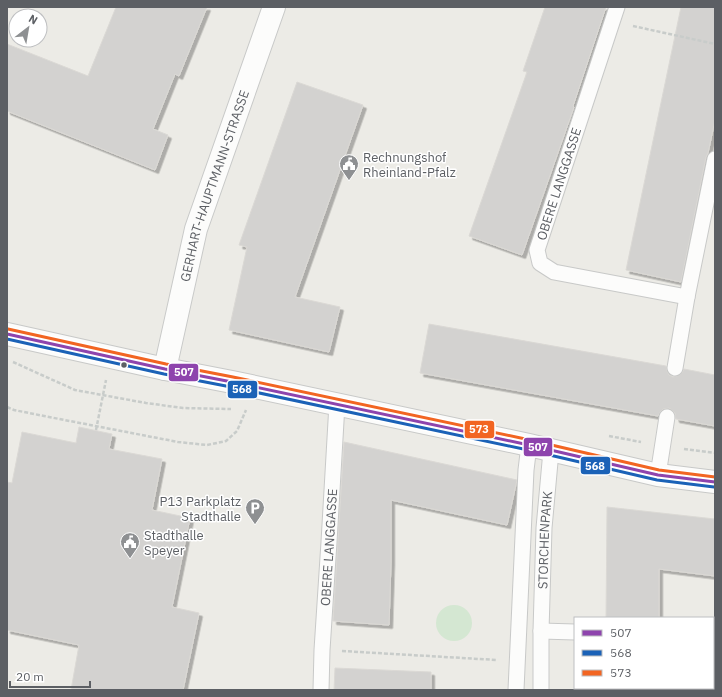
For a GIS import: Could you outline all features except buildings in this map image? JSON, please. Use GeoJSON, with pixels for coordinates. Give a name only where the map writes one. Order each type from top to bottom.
{"type":"FeatureCollection","features":[{"type":"Feature","properties":{"kind":"main road","name":"GERHART-HAUPTMANN-STRASSE"},"geometry":{"type":"LineString","coordinates":[[165,369],[196,229],[274,7]]}},
{"type":"Feature","properties":{"kind":"main road"},"geometry":{"type":"LineString","coordinates":[[7,334],[165,369],[529,445],[658,475],[715,482]]}},
{"type":"Feature","properties":{"kind":"lane","name":"OBERE LANGGASSE"},"geometry":{"type":"LineString","coordinates":[[617,7],[537,250],[540,263],[554,272],[687,297]]}},
{"type":"Feature","properties":{"kind":"lane"},"geometry":{"type":"LineString","coordinates":[[675,368],[687,297],[715,159]]}},
{"type":"Feature","properties":{"kind":"lane","name":"OBERE LANGGASSE"},"geometry":{"type":"LineString","coordinates":[[321,690],[322,650],[337,404]]}},
{"type":"Feature","properties":{"kind":"lane"},"geometry":{"type":"LineString","coordinates":[[658,475],[667,417]]}},
{"type":"Feature","properties":{"kind":"lane"},"geometry":{"type":"LineString","coordinates":[[516,690],[526,470],[529,445]]}},
{"type":"Feature","properties":{"kind":"lane","name":"STORCHENPARK"},"geometry":{"type":"LineString","coordinates":[[541,690],[544,528],[552,451]]}},
{"type":"Feature","properties":{"kind":"lane"},"geometry":{"type":"LineString","coordinates":[[541,631],[574,632]]}},
{"type":"Feature","properties":{"kind":"path"},"geometry":{"type":"LineString","coordinates":[[612,22],[715,44]]}},
{"type":"Feature","properties":{"kind":"path"},"geometry":{"type":"LineString","coordinates":[[9,361],[75,390],[183,408],[233,409]]}},
{"type":"Feature","properties":{"kind":"path"},"geometry":{"type":"LineString","coordinates":[[96,430],[107,374]]}},
{"type":"Feature","properties":{"kind":"path"},"geometry":{"type":"LineString","coordinates":[[7,407],[14,410],[178,442],[207,445],[226,441],[237,431],[246,410],[239,410]]}},
{"type":"Feature","properties":{"kind":"path"},"geometry":{"type":"LineString","coordinates":[[322,650],[517,661]]}},
{"type":"Feature","properties":{"kind":"green space"},"geometry":{"type":"Polygon","coordinates":[[[454,605],[464,608],[469,613],[472,623],[469,633],[464,638],[454,641],[444,638],[439,633],[436,623],[439,613],[444,608],[454,605]]]}},
{"type":"Feature","properties":{"kind":"transit line","name":"573"},"geometry":{"type":"LineString","coordinates":[[8,329],[166,364],[530,440],[659,470],[715,477]]}},
{"type":"Feature","properties":{"kind":"transit line","name":"507"},"geometry":{"type":"LineString","coordinates":[[7,334],[165,369],[529,445],[658,475],[715,482]]}},
{"type":"Feature","properties":{"kind":"transit line","name":"568"},"geometry":{"type":"LineString","coordinates":[[7,339],[164,374],[528,450],[657,480],[714,487]]}},
{"type":"Feature","properties":{"kind":"place","name":"Rechnungshof Rheinland-Pfalz"},"geometry":{"type":"Point","coordinates":[349,181]}},
{"type":"Feature","properties":{"kind":"place","name":"P13 Parkplatz Stadthalle"},"geometry":{"type":"Point","coordinates":[255,525]}},
{"type":"Feature","properties":{"kind":"place","name":"Stadthalle Speyer"},"geometry":{"type":"Point","coordinates":[130,559]}}]}
